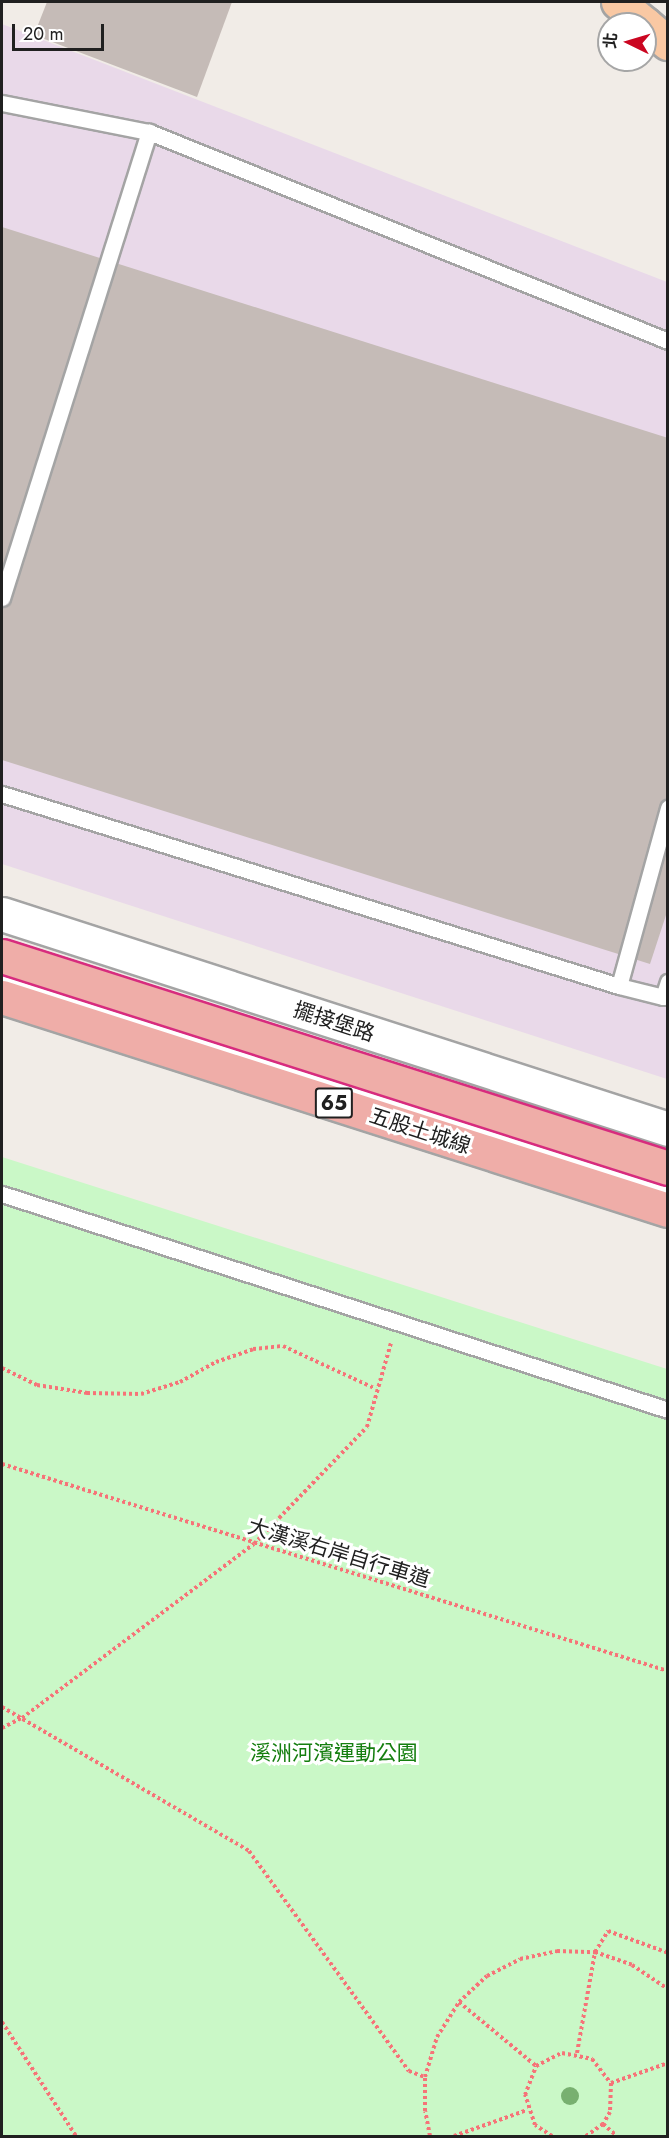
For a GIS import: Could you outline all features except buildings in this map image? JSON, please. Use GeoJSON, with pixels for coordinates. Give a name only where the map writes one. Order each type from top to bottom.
{"type":"FeatureCollection","features":[{"type":"Feature","properties":{"kind":"highway","name":"五股土城線"},"geometry":{"type":"LineString","coordinates":[[2,956],[668,1168]]}},
{"type":"Feature","properties":{"kind":"highway","name":"五股土城線"},"geometry":{"type":"LineString","coordinates":[[2,997],[668,1210]]}},
{"type":"Feature","properties":{"kind":"main road"},"geometry":{"type":"LineString","coordinates":[[618,2],[630,12]]}},
{"type":"Feature","properties":{"kind":"street","name":"擺接堡路"},"geometry":{"type":"LineString","coordinates":[[2,914],[668,1129]]}},
{"type":"Feature","properties":{"kind":"street"},"geometry":{"type":"LineString","coordinates":[[2,975],[668,1187]]}},
{"type":"Feature","properties":{"kind":"street"},"geometry":{"type":"LineString","coordinates":[[276,1062],[293,1008]]}},
{"type":"Feature","properties":{"kind":"lane"},"geometry":{"type":"LineString","coordinates":[[2,103],[149,132],[668,341]]}},
{"type":"Feature","properties":{"kind":"lane"},"geometry":{"type":"LineString","coordinates":[[2,598],[149,132]]}},
{"type":"Feature","properties":{"kind":"lane"},"geometry":{"type":"LineString","coordinates":[[2,794],[619,986],[663,996],[668,982]]}},
{"type":"Feature","properties":{"kind":"lane"},"geometry":{"type":"LineString","coordinates":[[619,986],[668,808]]}},
{"type":"Feature","properties":{"kind":"lane"},"geometry":{"type":"LineString","coordinates":[[2,1194],[668,1410]]}},
{"type":"Feature","properties":{"kind":"path"},"geometry":{"type":"LineString","coordinates":[[2,1728],[22,1718],[254,1544],[367,1426],[391,1343]]}},
{"type":"Feature","properties":{"kind":"path"},"geometry":{"type":"LineString","coordinates":[[2,1368],[37,1385],[87,1393],[141,1394],[180,1382],[216,1362],[253,1349],[283,1346],[376,1389]]}},
{"type":"Feature","properties":{"kind":"path","name":"大漢溪右岸自行車道"},"geometry":{"type":"LineString","coordinates":[[2,1464],[254,1544],[327,1563],[668,1671]]}},
{"type":"Feature","properties":{"kind":"path"},"geometry":{"type":"LineString","coordinates":[[2,1707],[249,1851],[409,2072],[425,2077]]}},
{"type":"Feature","properties":{"kind":"path"},"geometry":{"type":"LineString","coordinates":[[577,2053],[595,1953],[608,1931],[668,1953]]}},
{"type":"Feature","properties":{"kind":"path"},"geometry":{"type":"LineString","coordinates":[[430,2136],[424,2111],[425,2077],[437,2037],[459,2002],[487,1976],[520,1959],[557,1951],[595,1953],[632,1965],[668,1989]]}},
{"type":"Feature","properties":{"kind":"path"},"geometry":{"type":"LineString","coordinates":[[459,2002],[536,2066]]}},
{"type":"Feature","properties":{"kind":"path"},"geometry":{"type":"LineString","coordinates":[[2,2022],[76,2136]]}},
{"type":"Feature","properties":{"kind":"path"},"geometry":{"type":"LineString","coordinates":[[552,2136],[535,2125],[527,2110],[525,2095],[536,2066],[562,2052],[577,2053],[592,2059],[610,2083],[610,2112],[603,2124],[586,2136]]}},
{"type":"Feature","properties":{"kind":"path"},"geometry":{"type":"LineString","coordinates":[[610,2083],[668,2063]]}},
{"type":"Feature","properties":{"kind":"path"},"geometry":{"type":"LineString","coordinates":[[454,2136],[527,2110]]}},
{"type":"Feature","properties":{"kind":"path"},"geometry":{"type":"LineString","coordinates":[[603,2124],[617,2136]]}},
{"type":"Feature","properties":{"kind":"shaded area"},"geometry":{"type":"Polygon","coordinates":[[[2,24],[667,282],[667,1079],[2,864],[2,24]]]}},
{"type":"Feature","properties":{"kind":"green space","name":"溪洲河濱運動公園"},"geometry":{"type":"Polygon","coordinates":[[[2,1157],[667,1369],[667,2136],[2,2136],[2,1157]]]}}]}
